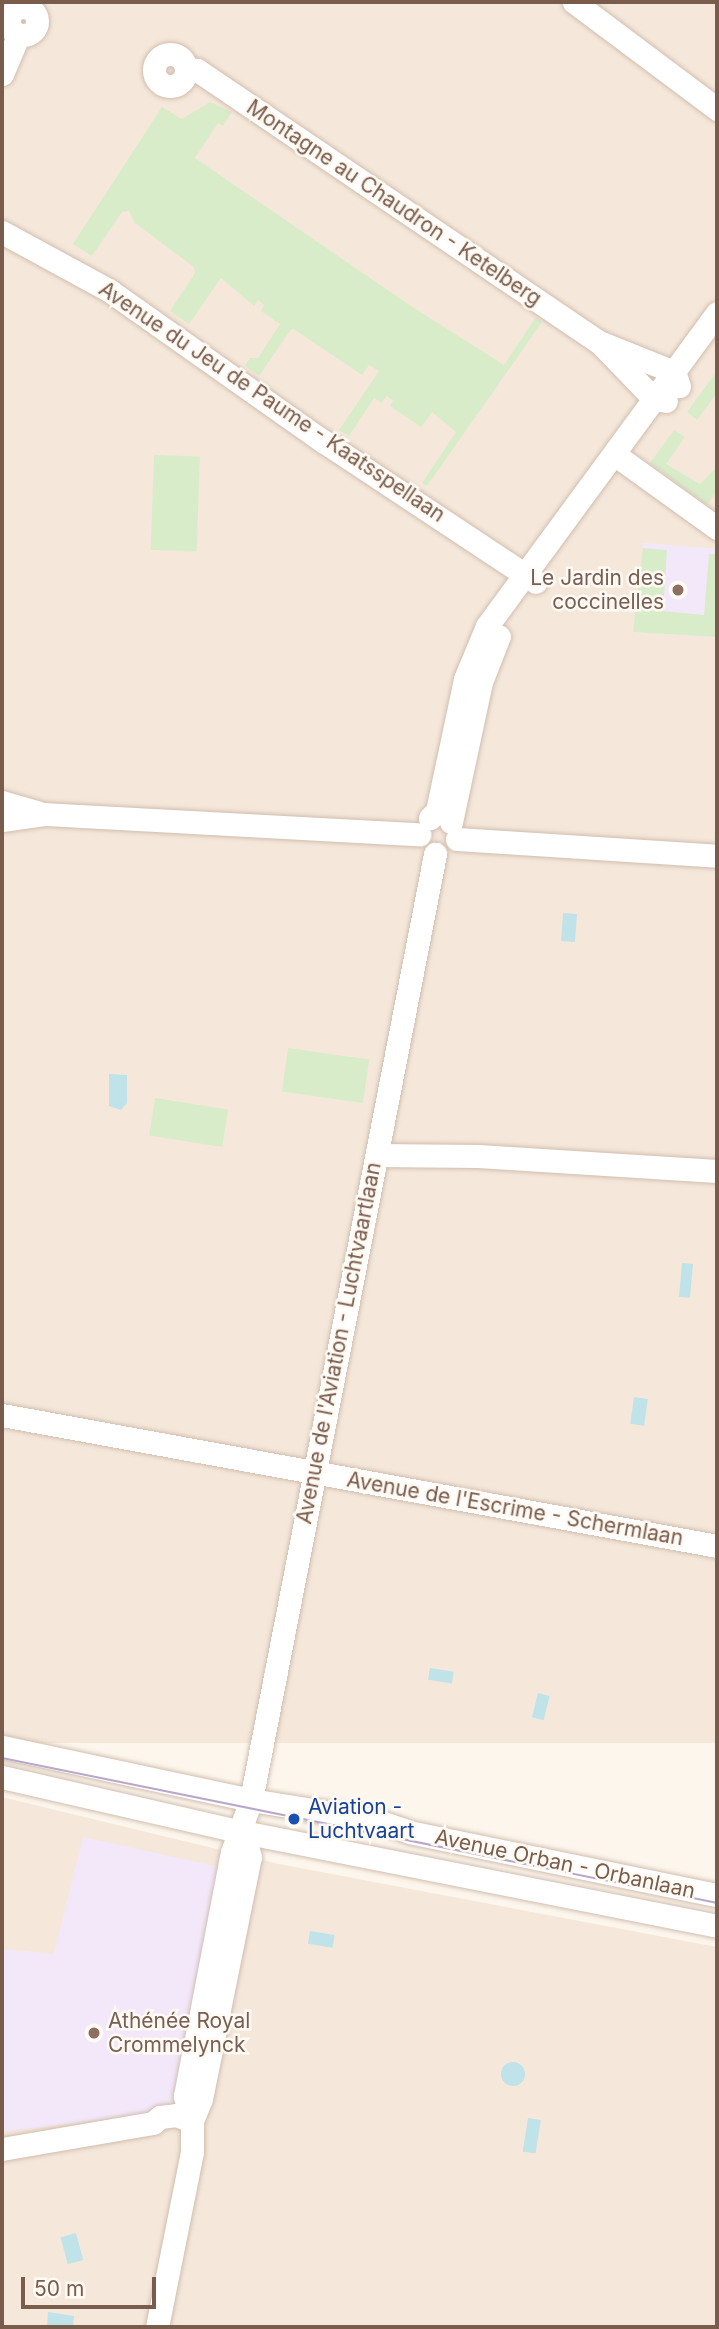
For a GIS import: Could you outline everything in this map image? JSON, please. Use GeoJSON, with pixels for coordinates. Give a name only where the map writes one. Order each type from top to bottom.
{"type":"FeatureCollection","features":[{"type":"Feature","properties":{"kind":"street"},"geometry":{"type":"LineString","coordinates":[[574,2],[717,109]]}},
{"type":"Feature","properties":{"kind":"street"},"geometry":{"type":"LineString","coordinates":[[2,74],[19,34]]}},
{"type":"Feature","properties":{"kind":"street","name":"Montagne au Chaudron - Ketelberg"},"geometry":{"type":"LineString","coordinates":[[186,71],[197,71],[669,390]]}},
{"type":"Feature","properties":{"kind":"street","name":"Avenue du Jeu de Paume - Kaatsspellaan"},"geometry":{"type":"LineString","coordinates":[[2,232],[110,290],[323,441],[531,578]]}},
{"type":"Feature","properties":{"kind":"street"},"geometry":{"type":"LineString","coordinates":[[669,390],[717,313]]}},
{"type":"Feature","properties":{"kind":"street"},"geometry":{"type":"LineString","coordinates":[[439,828],[437,811],[474,651],[669,390],[717,334]]}},
{"type":"Feature","properties":{"kind":"street","name":"Montagne au Chaudron - Ketelberg"},"geometry":{"type":"LineString","coordinates":[[599,342],[669,390]]}},
{"type":"Feature","properties":{"kind":"street"},"geometry":{"type":"LineString","coordinates":[[619,458],[717,528]]}},
{"type":"Feature","properties":{"kind":"street"},"geometry":{"type":"LineString","coordinates":[[2,802],[44,814]]}},
{"type":"Feature","properties":{"kind":"street"},"geometry":{"type":"LineString","coordinates":[[2,820],[44,814],[439,828],[717,856]]}},
{"type":"Feature","properties":{"kind":"street","name":"Avenue de l'Aviation - Luchtvaartlaan"},"geometry":{"type":"LineString","coordinates":[[157,2327],[192,2152],[192,2121],[185,2096],[232,1852],[243,1832],[251,1800],[435,854],[451,849],[439,828]]}},
{"type":"Feature","properties":{"kind":"street"},"geometry":{"type":"LineString","coordinates":[[377,1154],[478,1156],[717,1171]]}},
{"type":"Feature","properties":{"kind":"street","name":"Avenue de l'Escrime - Schermlaan"},"geometry":{"type":"LineString","coordinates":[[2,1415],[717,1546]]}},
{"type":"Feature","properties":{"kind":"street","name":"Avenue Orban - Orbanlaan"},"geometry":{"type":"LineString","coordinates":[[2,1747],[251,1800],[374,1820],[409,1832],[717,1895]]}},
{"type":"Feature","properties":{"kind":"street","name":"Avenue Orban - Orbanlaan"},"geometry":{"type":"LineString","coordinates":[[2,1777],[243,1832],[717,1926]]}},
{"type":"Feature","properties":{"kind":"street"},"geometry":{"type":"LineString","coordinates":[[2,2149],[153,2123],[160,2117],[176,2115],[192,2121]]}},
{"type":"Feature","properties":{"kind":"shaded area"},"geometry":{"type":"Polygon","coordinates":[[[2,2],[717,2],[717,1743],[2,1743],[2,2]]]}},
{"type":"Feature","properties":{"kind":"shaded area","name":"Le Jardin des coccinelles"},"geometry":{"type":"Polygon","coordinates":[[[644,543],[717,549],[717,637],[633,632],[644,543]]]}},
{"type":"Feature","properties":{"kind":"shaded area"},"geometry":{"type":"Polygon","coordinates":[[[2,1797],[279,1864],[717,1947],[717,2327],[2,2327],[2,1797]]]}},
{"type":"Feature","properties":{"kind":"shaded area","name":"Athénée Royal Crommelynck"},"geometry":{"type":"Polygon","coordinates":[[[83,1837],[219,1867],[171,2111],[2,2132],[2,1949],[54,1954],[83,1837]]]}},
{"type":"Feature","properties":{"kind":"green space"},"geometry":{"type":"Polygon","coordinates":[[[210,102],[232,112],[223,126],[218,123],[195,158],[414,308],[504,365],[536,317],[542,322],[427,486],[422,483],[456,432],[432,412],[421,427],[390,406],[393,400],[387,396],[381,403],[374,398],[349,436],[339,430],[379,371],[369,365],[362,375],[292,328],[259,376],[245,366],[250,358],[258,358],[280,324],[261,311],[264,305],[258,300],[254,306],[221,278],[189,324],[170,311],[195,273],[194,267],[135,223],[129,211],[122,212],[92,256],[73,244],[162,107],[182,119],[210,102]]]}},
{"type":"Feature","properties":{"kind":"green space"},"geometry":{"type":"Polygon","coordinates":[[[717,371],[717,393],[697,420],[687,412],[717,371]]]}},
{"type":"Feature","properties":{"kind":"green space"},"geometry":{"type":"Polygon","coordinates":[[[674,430],[685,437],[666,464],[700,484],[717,467],[717,491],[707,505],[650,463],[674,430]]]}},
{"type":"Feature","properties":{"kind":"green space"},"geometry":{"type":"Polygon","coordinates":[[[154,455],[200,457],[197,552],[151,550],[154,455]]]}},
{"type":"Feature","properties":{"kind":"green space"},"geometry":{"type":"Polygon","coordinates":[[[643,548],[667,550],[663,611],[704,615],[709,554],[717,554],[717,637],[633,632],[643,548]]]}},
{"type":"Feature","properties":{"kind":"green space"},"geometry":{"type":"Polygon","coordinates":[[[288,1048],[369,1059],[363,1103],[282,1092],[288,1048]]]}},
{"type":"Feature","properties":{"kind":"green space"},"geometry":{"type":"Polygon","coordinates":[[[155,1098],[228,1110],[222,1147],[149,1136],[155,1098]]]}},
{"type":"Feature","properties":{"kind":"water"},"geometry":{"type":"Polygon","coordinates":[[[563,913],[577,914],[575,942],[561,941],[563,913]]]}},
{"type":"Feature","properties":{"kind":"water"},"geometry":{"type":"Polygon","coordinates":[[[109,1074],[127,1075],[127,1103],[121,1110],[109,1106],[109,1074]]]}},
{"type":"Feature","properties":{"kind":"water"},"geometry":{"type":"Polygon","coordinates":[[[682,1263],[693,1264],[690,1298],[679,1297],[682,1263]]]}},
{"type":"Feature","properties":{"kind":"water"},"geometry":{"type":"Polygon","coordinates":[[[634,1397],[648,1399],[644,1426],[630,1424],[634,1397]]]}},
{"type":"Feature","properties":{"kind":"water"},"geometry":{"type":"Polygon","coordinates":[[[430,1668],[454,1672],[452,1684],[428,1680],[430,1668]]]}},
{"type":"Feature","properties":{"kind":"water"},"geometry":{"type":"Polygon","coordinates":[[[538,1693],[550,1696],[544,1720],[532,1717],[538,1693]]]}},
{"type":"Feature","properties":{"kind":"water"},"geometry":{"type":"Polygon","coordinates":[[[310,1931],[335,1935],[333,1948],[308,1944],[310,1931]]]}},
{"type":"Feature","properties":{"kind":"water"},"geometry":{"type":"Polygon","coordinates":[[[513,2062],[522,2065],[525,2074],[522,2083],[513,2086],[504,2083],[501,2074],[504,2065],[513,2062]]]}},
{"type":"Feature","properties":{"kind":"water"},"geometry":{"type":"Polygon","coordinates":[[[528,2118],[541,2120],[536,2154],[523,2152],[528,2118]]]}},
{"type":"Feature","properties":{"kind":"water"},"geometry":{"type":"Polygon","coordinates":[[[76,2233],[83,2260],[68,2264],[61,2237],[76,2233]]]}},
{"type":"Feature","properties":{"kind":"water"},"geometry":{"type":"Polygon","coordinates":[[[48,2312],[74,2316],[73,2327],[47,2326],[48,2312]]]}},
{"type":"Feature","properties":{"kind":"tram line"},"geometry":{"type":"LineString","coordinates":[[2,1758],[717,1903]]}},
{"type":"Feature","properties":{"kind":"place","name":"Le Jardin des coccinelles"},"geometry":{"type":"Point","coordinates":[678,590]}},
{"type":"Feature","properties":{"kind":"place","name":"Aviation - Luchtvaart"},"geometry":{"type":"Point","coordinates":[294,1819]}},
{"type":"Feature","properties":{"kind":"place","name":"Athénée Royal Crommelynck"},"geometry":{"type":"Point","coordinates":[94,2033]}}]}
